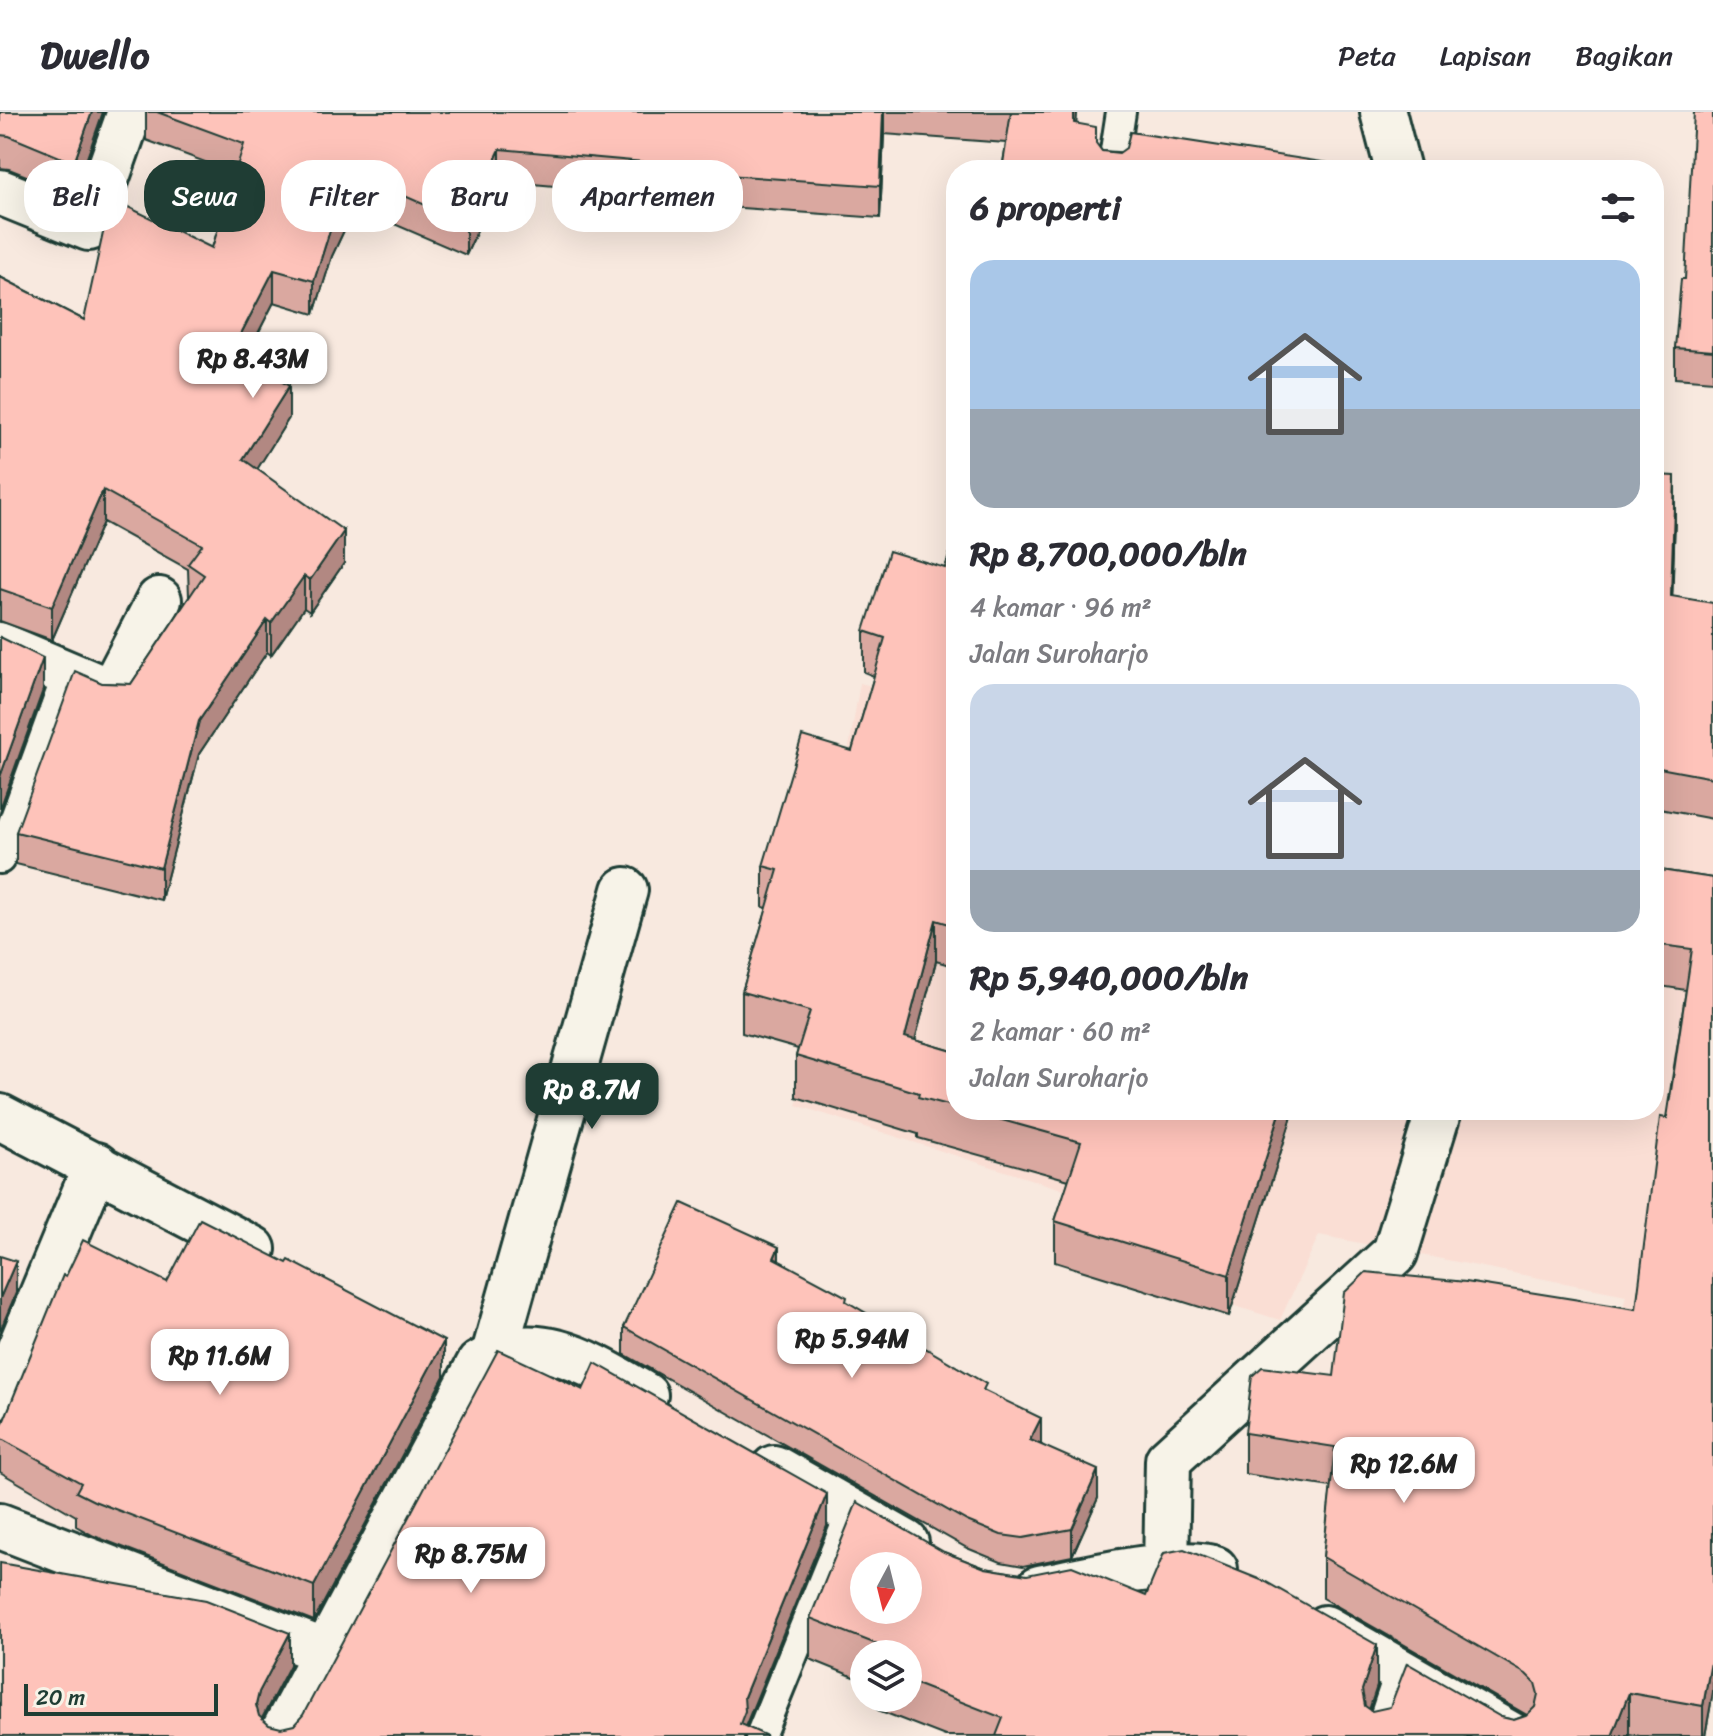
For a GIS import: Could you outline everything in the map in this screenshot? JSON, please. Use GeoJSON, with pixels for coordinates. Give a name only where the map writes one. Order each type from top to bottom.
{"type":"FeatureCollection","features":[{"type":"Feature","properties":{"kind":"street"},"geometry":{"type":"LineString","coordinates":[[0,192],[89,228],[130,112]]}},
{"type":"Feature","properties":{"kind":"street"},"geometry":{"type":"LineString","coordinates":[[1383,112],[1395,160]]}},
{"type":"Feature","properties":{"kind":"street"},"geometry":{"type":"LineString","coordinates":[[0,645],[111,692],[159,600]]}},
{"type":"Feature","properties":{"kind":"street"},"geometry":{"type":"LineString","coordinates":[[281,1736],[323,1651],[486,1359],[625,890]]}},
{"type":"Feature","properties":{"kind":"street"},"geometry":{"type":"LineString","coordinates":[[0,1117],[285,1265]]}},
{"type":"Feature","properties":{"kind":"street"},"geometry":{"type":"LineString","coordinates":[[1166,1569],[1168,1460],[1395,1253],[1436,1120]]}},
{"type":"Feature","properties":{"kind":"street"},"geometry":{"type":"LineString","coordinates":[[0,1396],[96,1165]]}},
{"type":"Feature","properties":{"kind":"street"},"geometry":{"type":"LineString","coordinates":[[437,1343],[486,1359],[536,1349],[575,1355],[686,1418]]}},
{"type":"Feature","properties":{"kind":"street"},"geometry":{"type":"LineString","coordinates":[[741,1449],[943,1564]]}},
{"type":"Feature","properties":{"kind":"street"},"geometry":{"type":"LineString","coordinates":[[0,1526],[323,1651]]}},
{"type":"Feature","properties":{"kind":"street"},"geometry":{"type":"LineString","coordinates":[[994,1586],[1023,1591],[1129,1571],[1198,1563],[1251,1585]]}},
{"type":"Feature","properties":{"kind":"street"},"geometry":{"type":"LineString","coordinates":[[1292,1609],[1513,1736]]}},
{"type":"Feature","properties":{"kind":"lane"},"geometry":{"type":"LineString","coordinates":[[1114,160],[1121,112]]}},
{"type":"Feature","properties":{"kind":"lane"},"geometry":{"type":"LineString","coordinates":[[0,859],[67,675]]}},
{"type":"Feature","properties":{"kind":"lane"},"geometry":{"type":"LineString","coordinates":[[760,1736],[851,1512]]}},
{"type":"Feature","properties":{"kind":"lane"},"geometry":{"type":"LineString","coordinates":[[1378,1736],[1400,1670]]}},
{"type":"Feature","properties":{"kind":"shaded area"},"geometry":{"type":"Polygon","coordinates":[[[1664,649],[1713,660],[1713,1356],[1616,1338],[1626,1295],[1319,1235],[1280,1320],[1055,1250],[1071,1192],[796,1105],[860,945],[843,783],[860,683],[946,705],[946,1120],[1664,1120],[1664,649]]]}},
{"type":"Feature","properties":{"kind":"building"},"geometry":{"type":"Polygon","coordinates":[[[0,112],[92,112],[75,160],[67,160],[0,135],[0,112]]]}},
{"type":"Feature","properties":{"kind":"building"},"geometry":{"type":"Polygon","coordinates":[[[157,112],[883,112],[880,186],[743,176],[743,160],[621,160],[500,149],[495,160],[422,160],[422,204],[406,197],[406,160],[281,160],[281,232],[329,232],[314,281],[274,270],[232,351],[289,386],[243,459],[344,531],[310,580],[304,576],[271,623],[267,620],[199,721],[161,868],[16,832],[75,671],[102,683],[131,684],[204,575],[188,564],[202,545],[103,490],[52,607],[0,589],[0,277],[84,320],[103,232],[128,232],[128,207],[144,215],[144,232],[179,232],[212,248],[217,232],[265,232],[265,160],[239,160],[244,144],[157,112]]]}},
{"type":"Feature","properties":{"kind":"building"},"geometry":{"type":"Polygon","coordinates":[[[1011,112],[1074,112],[1074,123],[1096,127],[1096,143],[1102,151],[1119,153],[1126,148],[1130,132],[1310,160],[1004,160],[1011,112]]]}},
{"type":"Feature","properties":{"kind":"building"},"geometry":{"type":"Polygon","coordinates":[[[1694,112],[1713,112],[1713,351],[1675,348],[1681,279],[1685,279],[1694,112]]]}},
{"type":"Feature","properties":{"kind":"building"},"geometry":{"type":"Polygon","coordinates":[[[1664,475],[1675,476],[1671,596],[1713,603],[1713,778],[1664,769],[1664,475]]]}},
{"type":"Feature","properties":{"kind":"building"},"geometry":{"type":"Polygon","coordinates":[[[889,551],[945,568],[946,565],[946,923],[936,920],[905,1037],[946,1049],[946,1104],[918,1097],[919,1093],[796,1056],[810,1011],[742,992],[778,870],[763,866],[802,736],[852,751],[885,638],[864,631],[889,551]]]}},
{"type":"Feature","properties":{"kind":"building"},"geometry":{"type":"Polygon","coordinates":[[[0,637],[43,658],[0,777],[0,637]]]}},
{"type":"Feature","properties":{"kind":"building"},"geometry":{"type":"Polygon","coordinates":[[[1664,871],[1713,878],[1713,1651],[1703,1706],[1629,1693],[1612,1736],[996,1736],[1003,1718],[922,1686],[922,1640],[866,1640],[810,1618],[857,1502],[944,1552],[985,1568],[1027,1575],[1072,1566],[1146,1596],[1164,1553],[1184,1549],[1266,1582],[1377,1645],[1362,1690],[1365,1706],[1372,1711],[1390,1707],[1407,1663],[1501,1717],[1514,1720],[1526,1716],[1535,1707],[1538,1694],[1535,1683],[1526,1674],[1323,1557],[1335,1447],[1245,1433],[1252,1376],[1262,1367],[1334,1376],[1344,1293],[1366,1272],[1466,1282],[1636,1309],[1660,1120],[1667,1118],[1692,949],[1664,945],[1664,871]]]}},
{"type":"Feature","properties":{"kind":"building"},"geometry":{"type":"Polygon","coordinates":[[[1002,1120],[1278,1120],[1229,1275],[1055,1221],[1081,1142],[1002,1120]]]}},
{"type":"Feature","properties":{"kind":"building"},"geometry":{"type":"Polygon","coordinates":[[[682,1203],[779,1247],[774,1258],[847,1297],[846,1301],[986,1384],[983,1390],[1041,1418],[1030,1440],[1098,1470],[1072,1529],[1023,1538],[1001,1535],[967,1521],[624,1327],[682,1203]]]}},
{"type":"Feature","properties":{"kind":"building"},"geometry":{"type":"Polygon","coordinates":[[[200,1219],[287,1263],[289,1260],[444,1341],[314,1586],[94,1501],[76,1492],[81,1483],[0,1438],[0,1430],[63,1275],[66,1276],[83,1240],[167,1282],[200,1219]]]}},
{"type":"Feature","properties":{"kind":"building"},"geometry":{"type":"Polygon","coordinates":[[[0,1256],[16,1261],[0,1298],[0,1256]]]}},
{"type":"Feature","properties":{"kind":"building"},"geometry":{"type":"Polygon","coordinates":[[[498,1350],[583,1390],[595,1363],[827,1494],[744,1697],[745,1711],[740,1724],[767,1736],[0,1736],[0,1563],[206,1600],[290,1633],[259,1692],[256,1705],[259,1716],[269,1725],[281,1728],[294,1725],[303,1715],[498,1350]]]}}]}
